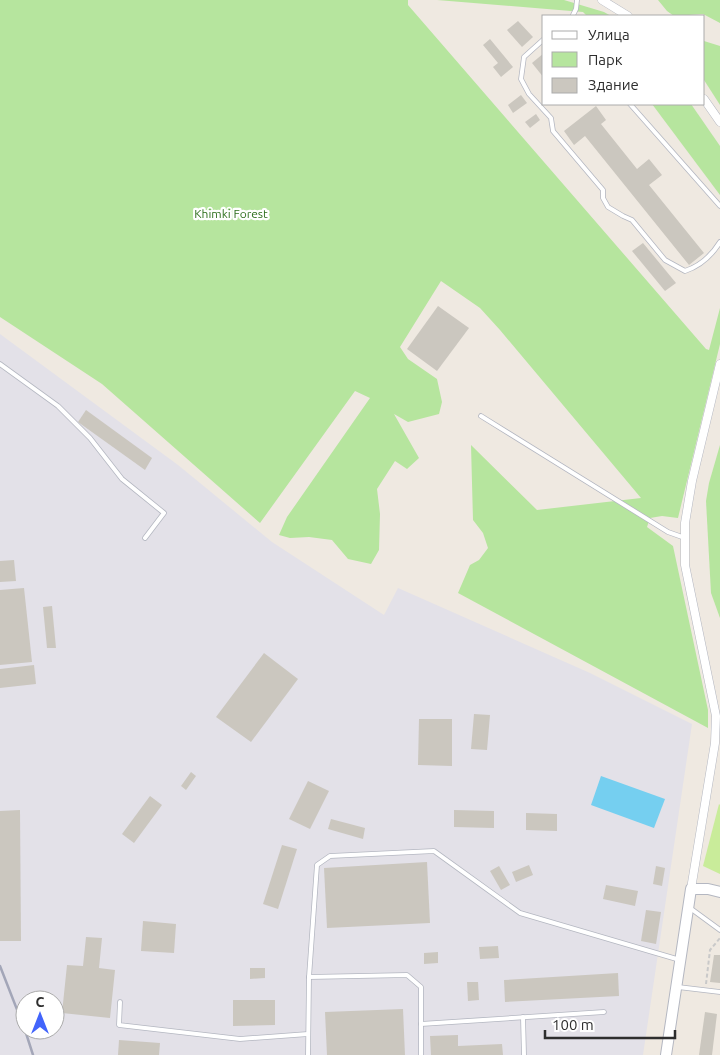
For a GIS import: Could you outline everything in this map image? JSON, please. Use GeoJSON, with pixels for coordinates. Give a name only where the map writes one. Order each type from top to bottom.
{"type":"FeatureCollection","features":[{"type":"Feature","properties":{"kind":"street"},"geometry":{"type":"LineString","coordinates":[[602,0],[626,15]]}},
{"type":"Feature","properties":{"kind":"street"},"geometry":{"type":"LineString","coordinates":[[705,100],[720,122]]}},
{"type":"Feature","properties":{"kind":"street"},"geometry":{"type":"LineString","coordinates":[[666,1055],[715,743],[716,716],[684,565],[685,523],[692,481],[720,364]]}},
{"type":"Feature","properties":{"kind":"street"},"geometry":{"type":"LineString","coordinates":[[691,889],[708,889],[720,892]]}},
{"type":"Feature","properties":{"kind":"lane"},"geometry":{"type":"LineString","coordinates":[[573,15],[577,0]]}},
{"type":"Feature","properties":{"kind":"lane"},"geometry":{"type":"LineString","coordinates":[[542,40],[524,58],[522,79],[529,94],[551,118],[552,131],[603,190],[608,207],[632,220],[665,260],[685,271],[697,267],[716,249],[720,242]]}},
{"type":"Feature","properties":{"kind":"lane"},"geometry":{"type":"LineString","coordinates":[[631,105],[720,206]]}},
{"type":"Feature","properties":{"kind":"lane"},"geometry":{"type":"LineString","coordinates":[[0,364],[58,406],[90,438],[122,479],[164,513],[145,538]]}},
{"type":"Feature","properties":{"kind":"lane"},"geometry":{"type":"LineString","coordinates":[[481,416],[668,532],[685,538]]}},
{"type":"Feature","properties":{"kind":"lane"},"geometry":{"type":"LineString","coordinates":[[308,1055],[308,977],[317,865],[330,856],[434,851],[520,913],[680,960]]}},
{"type":"Feature","properties":{"kind":"lane"},"geometry":{"type":"LineString","coordinates":[[688,907],[720,930]]}},
{"type":"Feature","properties":{"kind":"lane"},"geometry":{"type":"LineString","coordinates":[[308,977],[407,975],[421,987],[421,1055]]}},
{"type":"Feature","properties":{"kind":"lane"},"geometry":{"type":"LineString","coordinates":[[676,986],[720,992]]}},
{"type":"Feature","properties":{"kind":"lane"},"geometry":{"type":"LineString","coordinates":[[120,1002],[119,1024],[240,1039],[308,1034]]}},
{"type":"Feature","properties":{"kind":"lane"},"geometry":{"type":"LineString","coordinates":[[421,1024],[604,1012]]}},
{"type":"Feature","properties":{"kind":"lane"},"geometry":{"type":"LineString","coordinates":[[523,1017],[524,1055]]}},
{"type":"Feature","properties":{"kind":"path"},"geometry":{"type":"LineString","coordinates":[[705,990],[710,950],[720,938]]}},
{"type":"Feature","properties":{"kind":"shaded area"},"geometry":{"type":"Polygon","coordinates":[[[0,334],[178,465],[272,542],[384,615],[398,588],[590,673],[692,724],[643,1055],[0,1055],[0,334]]]}},
{"type":"Feature","properties":{"kind":"green space","name":"Khimki Forest"},"geometry":{"type":"Polygon","coordinates":[[[0,0],[408,0],[408,5],[706,349],[709,350],[720,308],[720,344],[678,518],[662,516],[650,518],[647,527],[673,546],[708,710],[708,728],[458,593],[470,565],[479,560],[488,548],[483,533],[473,520],[471,445],[537,510],[641,498],[480,308],[441,281],[400,347],[408,359],[437,379],[442,402],[439,414],[408,422],[394,414],[419,458],[407,469],[395,461],[377,489],[380,514],[379,550],[371,564],[348,559],[332,540],[309,537],[290,538],[279,535],[287,517],[370,398],[355,391],[260,523],[102,384],[0,317],[0,0]]]}},
{"type":"Feature","properties":{"kind":"green space"},"geometry":{"type":"Polygon","coordinates":[[[437,0],[564,0],[609,15],[586,15],[583,12],[437,0]]]}},
{"type":"Feature","properties":{"kind":"green space"},"geometry":{"type":"Polygon","coordinates":[[[658,0],[720,0],[720,23],[703,14],[673,15],[658,0]]]}},
{"type":"Feature","properties":{"kind":"green space"},"geometry":{"type":"Polygon","coordinates":[[[705,41],[720,46],[720,105],[705,82],[705,41]]]}},
{"type":"Feature","properties":{"kind":"green space"},"geometry":{"type":"Polygon","coordinates":[[[653,105],[692,105],[720,146],[720,195],[653,105]]]}},
{"type":"Feature","properties":{"kind":"green space"},"geometry":{"type":"Polygon","coordinates":[[[720,445],[720,618],[711,593],[706,501],[720,445]]]}},
{"type":"Feature","properties":{"kind":"green space"},"geometry":{"type":"Polygon","coordinates":[[[720,805],[720,874],[703,866],[720,805]]]}},
{"type":"Feature","properties":{"kind":"water"},"geometry":{"type":"Polygon","coordinates":[[[601,776],[665,799],[654,828],[591,805],[601,776]]]}},
{"type":"Feature","properties":{"kind":"building"},"geometry":{"type":"Polygon","coordinates":[[[518,21],[533,37],[522,47],[507,30],[518,21]]]}},
{"type":"Feature","properties":{"kind":"building"},"geometry":{"type":"Polygon","coordinates":[[[490,39],[513,67],[501,77],[493,67],[498,63],[483,45],[490,39]]]}},
{"type":"Feature","properties":{"kind":"building"},"geometry":{"type":"Polygon","coordinates":[[[542,55],[542,76],[532,63],[542,55]]]}},
{"type":"Feature","properties":{"kind":"building"},"geometry":{"type":"Polygon","coordinates":[[[521,95],[527,103],[513,113],[508,105],[521,95]]]}},
{"type":"Feature","properties":{"kind":"building"},"geometry":{"type":"Polygon","coordinates":[[[596,106],[606,120],[601,124],[637,169],[649,159],[662,175],[649,185],[704,253],[689,265],[585,136],[574,145],[564,131],[596,106]]]}},
{"type":"Feature","properties":{"kind":"building"},"geometry":{"type":"Polygon","coordinates":[[[536,114],[540,120],[530,128],[525,122],[536,114]]]}},
{"type":"Feature","properties":{"kind":"building"},"geometry":{"type":"Polygon","coordinates":[[[643,243],[676,283],[665,291],[632,251],[643,243]]]}},
{"type":"Feature","properties":{"kind":"building"},"geometry":{"type":"Polygon","coordinates":[[[438,306],[469,328],[437,371],[407,349],[438,306]]]}},
{"type":"Feature","properties":{"kind":"building"},"geometry":{"type":"Polygon","coordinates":[[[86,410],[152,458],[145,470],[78,422],[86,410]]]}},
{"type":"Feature","properties":{"kind":"building"},"geometry":{"type":"Polygon","coordinates":[[[14,560],[16,581],[0,582],[0,561],[14,560]]]}},
{"type":"Feature","properties":{"kind":"building"},"geometry":{"type":"Polygon","coordinates":[[[24,588],[32,662],[0,665],[0,590],[24,588]]]}},
{"type":"Feature","properties":{"kind":"building"},"geometry":{"type":"Polygon","coordinates":[[[52,606],[56,648],[47,648],[43,607],[52,606]]]}},
{"type":"Feature","properties":{"kind":"building"},"geometry":{"type":"Polygon","coordinates":[[[264,653],[298,679],[251,742],[216,717],[264,653]]]}},
{"type":"Feature","properties":{"kind":"building"},"geometry":{"type":"Polygon","coordinates":[[[34,665],[36,684],[0,688],[0,669],[34,665]]]}},
{"type":"Feature","properties":{"kind":"building"},"geometry":{"type":"Polygon","coordinates":[[[474,714],[490,715],[487,750],[471,749],[474,714]]]}},
{"type":"Feature","properties":{"kind":"building"},"geometry":{"type":"Polygon","coordinates":[[[419,719],[452,719],[452,766],[418,765],[419,719]]]}},
{"type":"Feature","properties":{"kind":"building"},"geometry":{"type":"Polygon","coordinates":[[[191,772],[196,776],[186,790],[181,786],[191,772]]]}},
{"type":"Feature","properties":{"kind":"building"},"geometry":{"type":"Polygon","coordinates":[[[308,781],[329,791],[310,829],[289,819],[308,781]]]}},
{"type":"Feature","properties":{"kind":"building"},"geometry":{"type":"Polygon","coordinates":[[[150,796],[162,805],[134,843],[122,834],[150,796]]]}},
{"type":"Feature","properties":{"kind":"building"},"geometry":{"type":"Polygon","coordinates":[[[20,810],[21,941],[0,941],[0,811],[20,810]]]}},
{"type":"Feature","properties":{"kind":"building"},"geometry":{"type":"Polygon","coordinates":[[[454,810],[494,811],[494,828],[454,827],[454,810]]]}},
{"type":"Feature","properties":{"kind":"building"},"geometry":{"type":"Polygon","coordinates":[[[526,813],[557,814],[557,831],[526,830],[526,813]]]}},
{"type":"Feature","properties":{"kind":"building"},"geometry":{"type":"Polygon","coordinates":[[[331,819],[365,828],[363,839],[328,829],[331,819]]]}},
{"type":"Feature","properties":{"kind":"building"},"geometry":{"type":"Polygon","coordinates":[[[282,845],[297,849],[278,909],[263,904],[282,845]]]}},
{"type":"Feature","properties":{"kind":"building"},"geometry":{"type":"Polygon","coordinates":[[[427,862],[430,923],[327,928],[324,868],[427,862]]]}},
{"type":"Feature","properties":{"kind":"building"},"geometry":{"type":"Polygon","coordinates":[[[529,865],[533,875],[516,882],[512,872],[529,865]]]}},
{"type":"Feature","properties":{"kind":"building"},"geometry":{"type":"Polygon","coordinates":[[[499,866],[510,885],[501,890],[490,871],[499,866]]]}},
{"type":"Feature","properties":{"kind":"building"},"geometry":{"type":"Polygon","coordinates":[[[656,866],[665,868],[662,886],[653,884],[656,866]]]}},
{"type":"Feature","properties":{"kind":"building"},"geometry":{"type":"Polygon","coordinates":[[[606,885],[638,891],[635,906],[603,899],[606,885]]]}},
{"type":"Feature","properties":{"kind":"building"},"geometry":{"type":"Polygon","coordinates":[[[646,910],[661,912],[656,944],[641,941],[646,910]]]}},
{"type":"Feature","properties":{"kind":"building"},"geometry":{"type":"Polygon","coordinates":[[[143,921],[176,924],[174,953],[141,951],[143,921]]]}},
{"type":"Feature","properties":{"kind":"building"},"geometry":{"type":"Polygon","coordinates":[[[86,937],[102,938],[99,968],[115,970],[110,1018],[65,1013],[64,990],[67,965],[83,966],[86,937]]]}},
{"type":"Feature","properties":{"kind":"building"},"geometry":{"type":"Polygon","coordinates":[[[498,946],[499,958],[480,959],[479,947],[498,946]]]}},
{"type":"Feature","properties":{"kind":"building"},"geometry":{"type":"Polygon","coordinates":[[[438,952],[438,963],[424,964],[424,953],[438,952]]]}},
{"type":"Feature","properties":{"kind":"building"},"geometry":{"type":"Polygon","coordinates":[[[714,955],[720,955],[720,983],[710,982],[714,955]]]}},
{"type":"Feature","properties":{"kind":"building"},"geometry":{"type":"Polygon","coordinates":[[[250,968],[265,968],[265,978],[250,979],[250,968]]]}},
{"type":"Feature","properties":{"kind":"building"},"geometry":{"type":"Polygon","coordinates":[[[618,973],[619,996],[505,1002],[504,980],[618,973]]]}},
{"type":"Feature","properties":{"kind":"building"},"geometry":{"type":"Polygon","coordinates":[[[467,982],[478,982],[479,1000],[468,1001],[467,982]]]}},
{"type":"Feature","properties":{"kind":"building"},"geometry":{"type":"Polygon","coordinates":[[[233,1000],[275,1000],[275,1025],[233,1026],[233,1000]]]}},
{"type":"Feature","properties":{"kind":"building"},"geometry":{"type":"Polygon","coordinates":[[[403,1009],[405,1055],[327,1055],[325,1012],[403,1009]]]}},
{"type":"Feature","properties":{"kind":"building"},"geometry":{"type":"Polygon","coordinates":[[[705,1012],[717,1014],[712,1055],[699,1055],[705,1012]]]}},
{"type":"Feature","properties":{"kind":"building"},"geometry":{"type":"Polygon","coordinates":[[[458,1035],[458,1046],[502,1044],[503,1055],[431,1055],[430,1036],[458,1035]]]}},
{"type":"Feature","properties":{"kind":"building"},"geometry":{"type":"Polygon","coordinates":[[[119,1040],[160,1043],[159,1055],[118,1055],[119,1040]]]}},
{"type":"Feature","properties":{"kind":"railway"},"geometry":{"type":"LineString","coordinates":[[0,966],[15,1004]]}},
{"type":"Feature","properties":{"kind":"railway"},"geometry":{"type":"LineString","coordinates":[[28,1040],[33,1055]]}}]}
